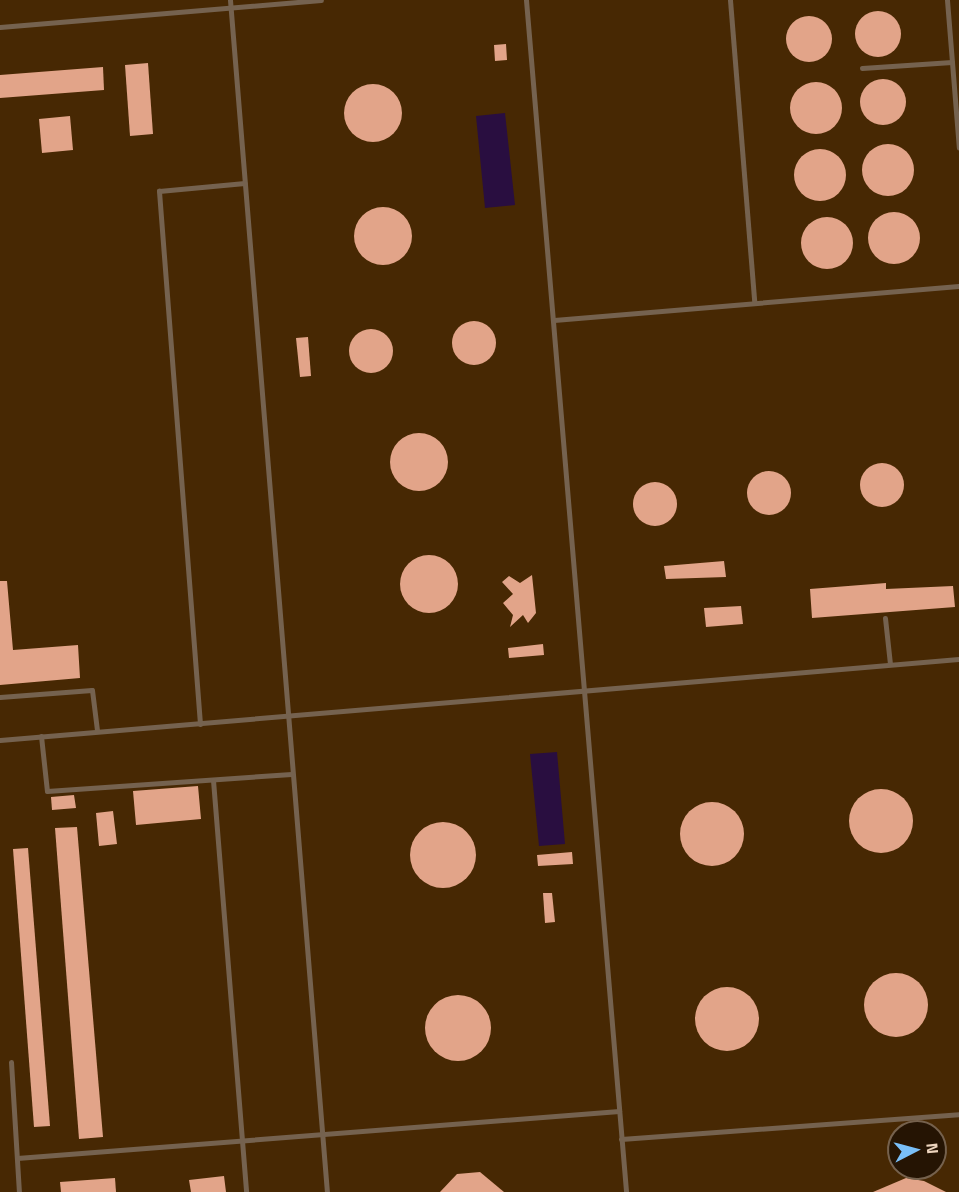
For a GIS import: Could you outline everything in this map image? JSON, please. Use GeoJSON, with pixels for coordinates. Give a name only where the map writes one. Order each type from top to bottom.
{"type":"FeatureCollection","features":[{"type":"Feature","properties":{"kind":"lane"},"geometry":{"type":"LineString","coordinates":[[230,0],[286,714],[327,1192]]}},
{"type":"Feature","properties":{"kind":"lane"},"geometry":{"type":"LineString","coordinates":[[0,27],[321,0]]}},
{"type":"Feature","properties":{"kind":"lane"},"geometry":{"type":"LineString","coordinates":[[526,0],[554,320],[580,690],[626,1192]]}},
{"type":"Feature","properties":{"kind":"lane"},"geometry":{"type":"LineString","coordinates":[[730,0],[754,301]]}},
{"type":"Feature","properties":{"kind":"lane"},"geometry":{"type":"LineString","coordinates":[[947,0],[959,148]]}},
{"type":"Feature","properties":{"kind":"lane"},"geometry":{"type":"LineString","coordinates":[[861,68],[952,62]]}},
{"type":"Feature","properties":{"kind":"lane"},"geometry":{"type":"LineString","coordinates":[[200,724],[159,191],[245,183]]}},
{"type":"Feature","properties":{"kind":"lane"},"geometry":{"type":"LineString","coordinates":[[554,320],[754,301],[959,286]]}},
{"type":"Feature","properties":{"kind":"lane"},"geometry":{"type":"LineString","coordinates":[[885,618],[890,664]]}},
{"type":"Feature","properties":{"kind":"lane"},"geometry":{"type":"LineString","coordinates":[[0,740],[97,730],[200,724],[286,714],[959,659]]}},
{"type":"Feature","properties":{"kind":"lane"},"geometry":{"type":"LineString","coordinates":[[0,697],[92,690],[97,730]]}},
{"type":"Feature","properties":{"kind":"lane"},"geometry":{"type":"LineString","coordinates":[[41,736],[47,791],[291,774]]}},
{"type":"Feature","properties":{"kind":"lane"},"geometry":{"type":"LineString","coordinates":[[213,780],[246,1192]]}},
{"type":"Feature","properties":{"kind":"lane"},"geometry":{"type":"LineString","coordinates":[[11,1062],[19,1192]]}},
{"type":"Feature","properties":{"kind":"lane"},"geometry":{"type":"LineString","coordinates":[[17,1158],[323,1137],[619,1111]]}},
{"type":"Feature","properties":{"kind":"lane"},"geometry":{"type":"LineString","coordinates":[[621,1139],[959,1114]]}},
{"type":"Feature","properties":{"kind":"shaded area"},"geometry":{"type":"Polygon","coordinates":[[[505,113],[515,205],[485,208],[476,116],[505,113]]]}},
{"type":"Feature","properties":{"kind":"shaded area"},"geometry":{"type":"Polygon","coordinates":[[[557,752],[565,844],[539,846],[530,754],[557,752]]]}},
{"type":"Feature","properties":{"kind":"building"},"geometry":{"type":"Polygon","coordinates":[[[878,11],[894,18],[901,34],[894,50],[878,57],[862,50],[855,34],[862,18],[878,11]]]}},
{"type":"Feature","properties":{"kind":"building"},"geometry":{"type":"Polygon","coordinates":[[[809,16],[825,23],[832,39],[825,55],[809,62],[793,55],[786,39],[793,23],[809,16]]]}},
{"type":"Feature","properties":{"kind":"building"},"geometry":{"type":"Polygon","coordinates":[[[506,44],[507,60],[495,61],[494,45],[506,44]]]}},
{"type":"Feature","properties":{"kind":"building"},"geometry":{"type":"Polygon","coordinates":[[[148,63],[153,134],[130,136],[125,65],[148,63]]]}},
{"type":"Feature","properties":{"kind":"building"},"geometry":{"type":"Polygon","coordinates":[[[103,67],[104,90],[0,98],[0,75],[103,67]]]}},
{"type":"Feature","properties":{"kind":"building"},"geometry":{"type":"Polygon","coordinates":[[[883,79],[899,86],[906,102],[899,118],[883,125],[867,118],[860,102],[867,86],[883,79]]]}},
{"type":"Feature","properties":{"kind":"building"},"geometry":{"type":"Polygon","coordinates":[[[811,82],[821,82],[835,89],[842,108],[835,127],[821,134],[811,134],[801,130],[794,123],[790,113],[790,103],[794,93],[801,86],[811,82]]]}},
{"type":"Feature","properties":{"kind":"building"},"geometry":{"type":"Polygon","coordinates":[[[367,84],[379,84],[394,92],[402,107],[402,119],[394,134],[379,142],[367,142],[352,134],[344,119],[344,107],[352,92],[367,84]]]}},
{"type":"Feature","properties":{"kind":"building"},"geometry":{"type":"Polygon","coordinates":[[[70,116],[73,150],[42,153],[39,119],[70,116]]]}},
{"type":"Feature","properties":{"kind":"building"},"geometry":{"type":"Polygon","coordinates":[[[883,144],[893,144],[907,151],[914,170],[907,189],[893,196],[883,196],[873,192],[866,185],[862,175],[862,165],[866,155],[873,148],[883,144]]]}},
{"type":"Feature","properties":{"kind":"building"},"geometry":{"type":"Polygon","coordinates":[[[815,149],[825,149],[839,156],[846,175],[839,194],[825,201],[815,201],[805,197],[798,190],[794,180],[794,170],[798,160],[805,153],[815,149]]]}},
{"type":"Feature","properties":{"kind":"building"},"geometry":{"type":"Polygon","coordinates":[[[377,207],[389,207],[404,215],[412,230],[412,242],[404,257],[389,265],[377,265],[362,257],[354,242],[354,230],[362,215],[377,207]]]}},
{"type":"Feature","properties":{"kind":"building"},"geometry":{"type":"Polygon","coordinates":[[[889,212],[899,212],[913,219],[920,238],[913,257],[899,264],[889,264],[879,260],[872,253],[868,243],[868,233],[872,223],[879,216],[889,212]]]}},
{"type":"Feature","properties":{"kind":"building"},"geometry":{"type":"Polygon","coordinates":[[[822,217],[832,217],[846,224],[853,243],[846,262],[832,269],[822,269],[812,265],[805,258],[801,248],[801,238],[805,228],[812,221],[822,217]]]}},
{"type":"Feature","properties":{"kind":"building"},"geometry":{"type":"Polygon","coordinates":[[[474,321],[489,328],[496,343],[489,358],[474,365],[459,358],[452,343],[459,328],[474,321]]]}},
{"type":"Feature","properties":{"kind":"building"},"geometry":{"type":"Polygon","coordinates":[[[371,329],[386,336],[393,351],[386,366],[371,373],[356,366],[349,351],[356,336],[371,329]]]}},
{"type":"Feature","properties":{"kind":"building"},"geometry":{"type":"Polygon","coordinates":[[[308,337],[311,376],[300,377],[296,338],[308,337]]]}},
{"type":"Feature","properties":{"kind":"building"},"geometry":{"type":"Polygon","coordinates":[[[413,433],[425,433],[440,441],[448,456],[448,468],[440,483],[425,491],[413,491],[398,483],[390,468],[390,456],[398,441],[413,433]]]}},
{"type":"Feature","properties":{"kind":"building"},"geometry":{"type":"Polygon","coordinates":[[[882,463],[897,470],[904,485],[897,500],[882,507],[867,500],[860,485],[867,470],[882,463]]]}},
{"type":"Feature","properties":{"kind":"building"},"geometry":{"type":"Polygon","coordinates":[[[769,471],[784,478],[791,493],[784,508],[769,515],[754,508],[747,493],[754,478],[769,471]]]}},
{"type":"Feature","properties":{"kind":"building"},"geometry":{"type":"Polygon","coordinates":[[[655,482],[670,489],[677,504],[670,519],[655,526],[640,519],[633,504],[640,489],[655,482]]]}},
{"type":"Feature","properties":{"kind":"building"},"geometry":{"type":"Polygon","coordinates":[[[423,555],[435,555],[450,563],[458,578],[458,590],[450,605],[435,613],[423,613],[408,605],[400,590],[400,578],[408,563],[423,555]]]}},
{"type":"Feature","properties":{"kind":"building"},"geometry":{"type":"Polygon","coordinates":[[[724,561],[726,577],[666,579],[664,566],[724,561]]]}},
{"type":"Feature","properties":{"kind":"building"},"geometry":{"type":"Polygon","coordinates":[[[532,575],[536,613],[528,623],[523,615],[510,627],[513,615],[503,603],[513,594],[502,582],[509,576],[520,583],[532,575]]]}},
{"type":"Feature","properties":{"kind":"building"},"geometry":{"type":"Polygon","coordinates":[[[0,581],[7,581],[13,650],[78,645],[80,678],[0,685],[0,581]]]}},
{"type":"Feature","properties":{"kind":"building"},"geometry":{"type":"Polygon","coordinates":[[[886,583],[886,589],[953,586],[955,607],[812,618],[810,589],[886,583]]]}},
{"type":"Feature","properties":{"kind":"building"},"geometry":{"type":"Polygon","coordinates":[[[741,606],[743,624],[706,627],[704,608],[741,606]]]}},
{"type":"Feature","properties":{"kind":"building"},"geometry":{"type":"Polygon","coordinates":[[[543,644],[544,655],[509,658],[508,648],[543,644]]]}},
{"type":"Feature","properties":{"kind":"building"},"geometry":{"type":"Polygon","coordinates":[[[198,786],[201,819],[136,825],[133,791],[198,786]]]}},
{"type":"Feature","properties":{"kind":"building"},"geometry":{"type":"Polygon","coordinates":[[[875,789],[887,789],[904,798],[911,809],[913,821],[911,833],[904,844],[887,853],[875,853],[863,848],[854,839],[849,827],[849,815],[854,803],[863,794],[875,789]]]}},
{"type":"Feature","properties":{"kind":"building"},"geometry":{"type":"Polygon","coordinates":[[[74,795],[76,808],[52,810],[51,797],[74,795]]]}},
{"type":"Feature","properties":{"kind":"building"},"geometry":{"type":"Polygon","coordinates":[[[706,802],[718,802],[735,811],[742,822],[744,834],[742,846],[735,857],[718,866],[706,866],[694,861],[685,852],[680,840],[680,828],[685,816],[694,807],[706,802]]]}},
{"type":"Feature","properties":{"kind":"building"},"geometry":{"type":"Polygon","coordinates":[[[113,811],[117,844],[99,846],[96,813],[113,811]]]}},
{"type":"Feature","properties":{"kind":"building"},"geometry":{"type":"Polygon","coordinates":[[[437,822],[449,822],[461,827],[471,837],[476,855],[474,868],[461,883],[449,888],[437,888],[425,883],[415,873],[410,861],[410,849],[415,837],[425,827],[437,822]]]}},
{"type":"Feature","properties":{"kind":"building"},"geometry":{"type":"Polygon","coordinates":[[[77,827],[103,1137],[79,1139],[55,828],[77,827]]]}},
{"type":"Feature","properties":{"kind":"building"},"geometry":{"type":"Polygon","coordinates":[[[28,848],[50,1126],[34,1127],[13,849],[28,848]]]}},
{"type":"Feature","properties":{"kind":"building"},"geometry":{"type":"Polygon","coordinates":[[[572,852],[573,864],[538,866],[537,855],[572,852]]]}},
{"type":"Feature","properties":{"kind":"building"},"geometry":{"type":"Polygon","coordinates":[[[543,893],[552,893],[555,922],[545,923],[543,893]]]}},
{"type":"Feature","properties":{"kind":"building"},"geometry":{"type":"Polygon","coordinates":[[[890,973],[902,973],[919,982],[926,993],[928,1005],[926,1017],[919,1028],[902,1037],[890,1037],[878,1032],[869,1023],[864,1011],[864,999],[869,987],[878,978],[890,973]]]}},
{"type":"Feature","properties":{"kind":"building"},"geometry":{"type":"Polygon","coordinates":[[[721,987],[733,987],[750,996],[757,1007],[759,1019],[757,1031],[750,1042],[733,1051],[721,1051],[709,1046],[700,1037],[695,1025],[695,1013],[700,1001],[709,992],[721,987]]]}},
{"type":"Feature","properties":{"kind":"building"},"geometry":{"type":"Polygon","coordinates":[[[452,995],[464,995],[476,1000],[486,1010],[491,1028],[489,1041],[476,1056],[464,1061],[452,1061],[440,1056],[430,1046],[425,1034],[425,1022],[430,1010],[440,1000],[452,995]]]}},
{"type":"Feature","properties":{"kind":"building"},"geometry":{"type":"Polygon","coordinates":[[[480,1172],[504,1192],[440,1192],[457,1174],[480,1172]]]}},
{"type":"Feature","properties":{"kind":"building"},"geometry":{"type":"Polygon","coordinates":[[[224,1176],[226,1192],[191,1192],[189,1180],[224,1176]]]}},
{"type":"Feature","properties":{"kind":"building"},"geometry":{"type":"Polygon","coordinates":[[[115,1178],[116,1192],[61,1192],[60,1182],[115,1178]]]}},
{"type":"Feature","properties":{"kind":"building"},"geometry":{"type":"Polygon","coordinates":[[[901,1180],[918,1180],[946,1192],[873,1192],[901,1180]]]}}]}
